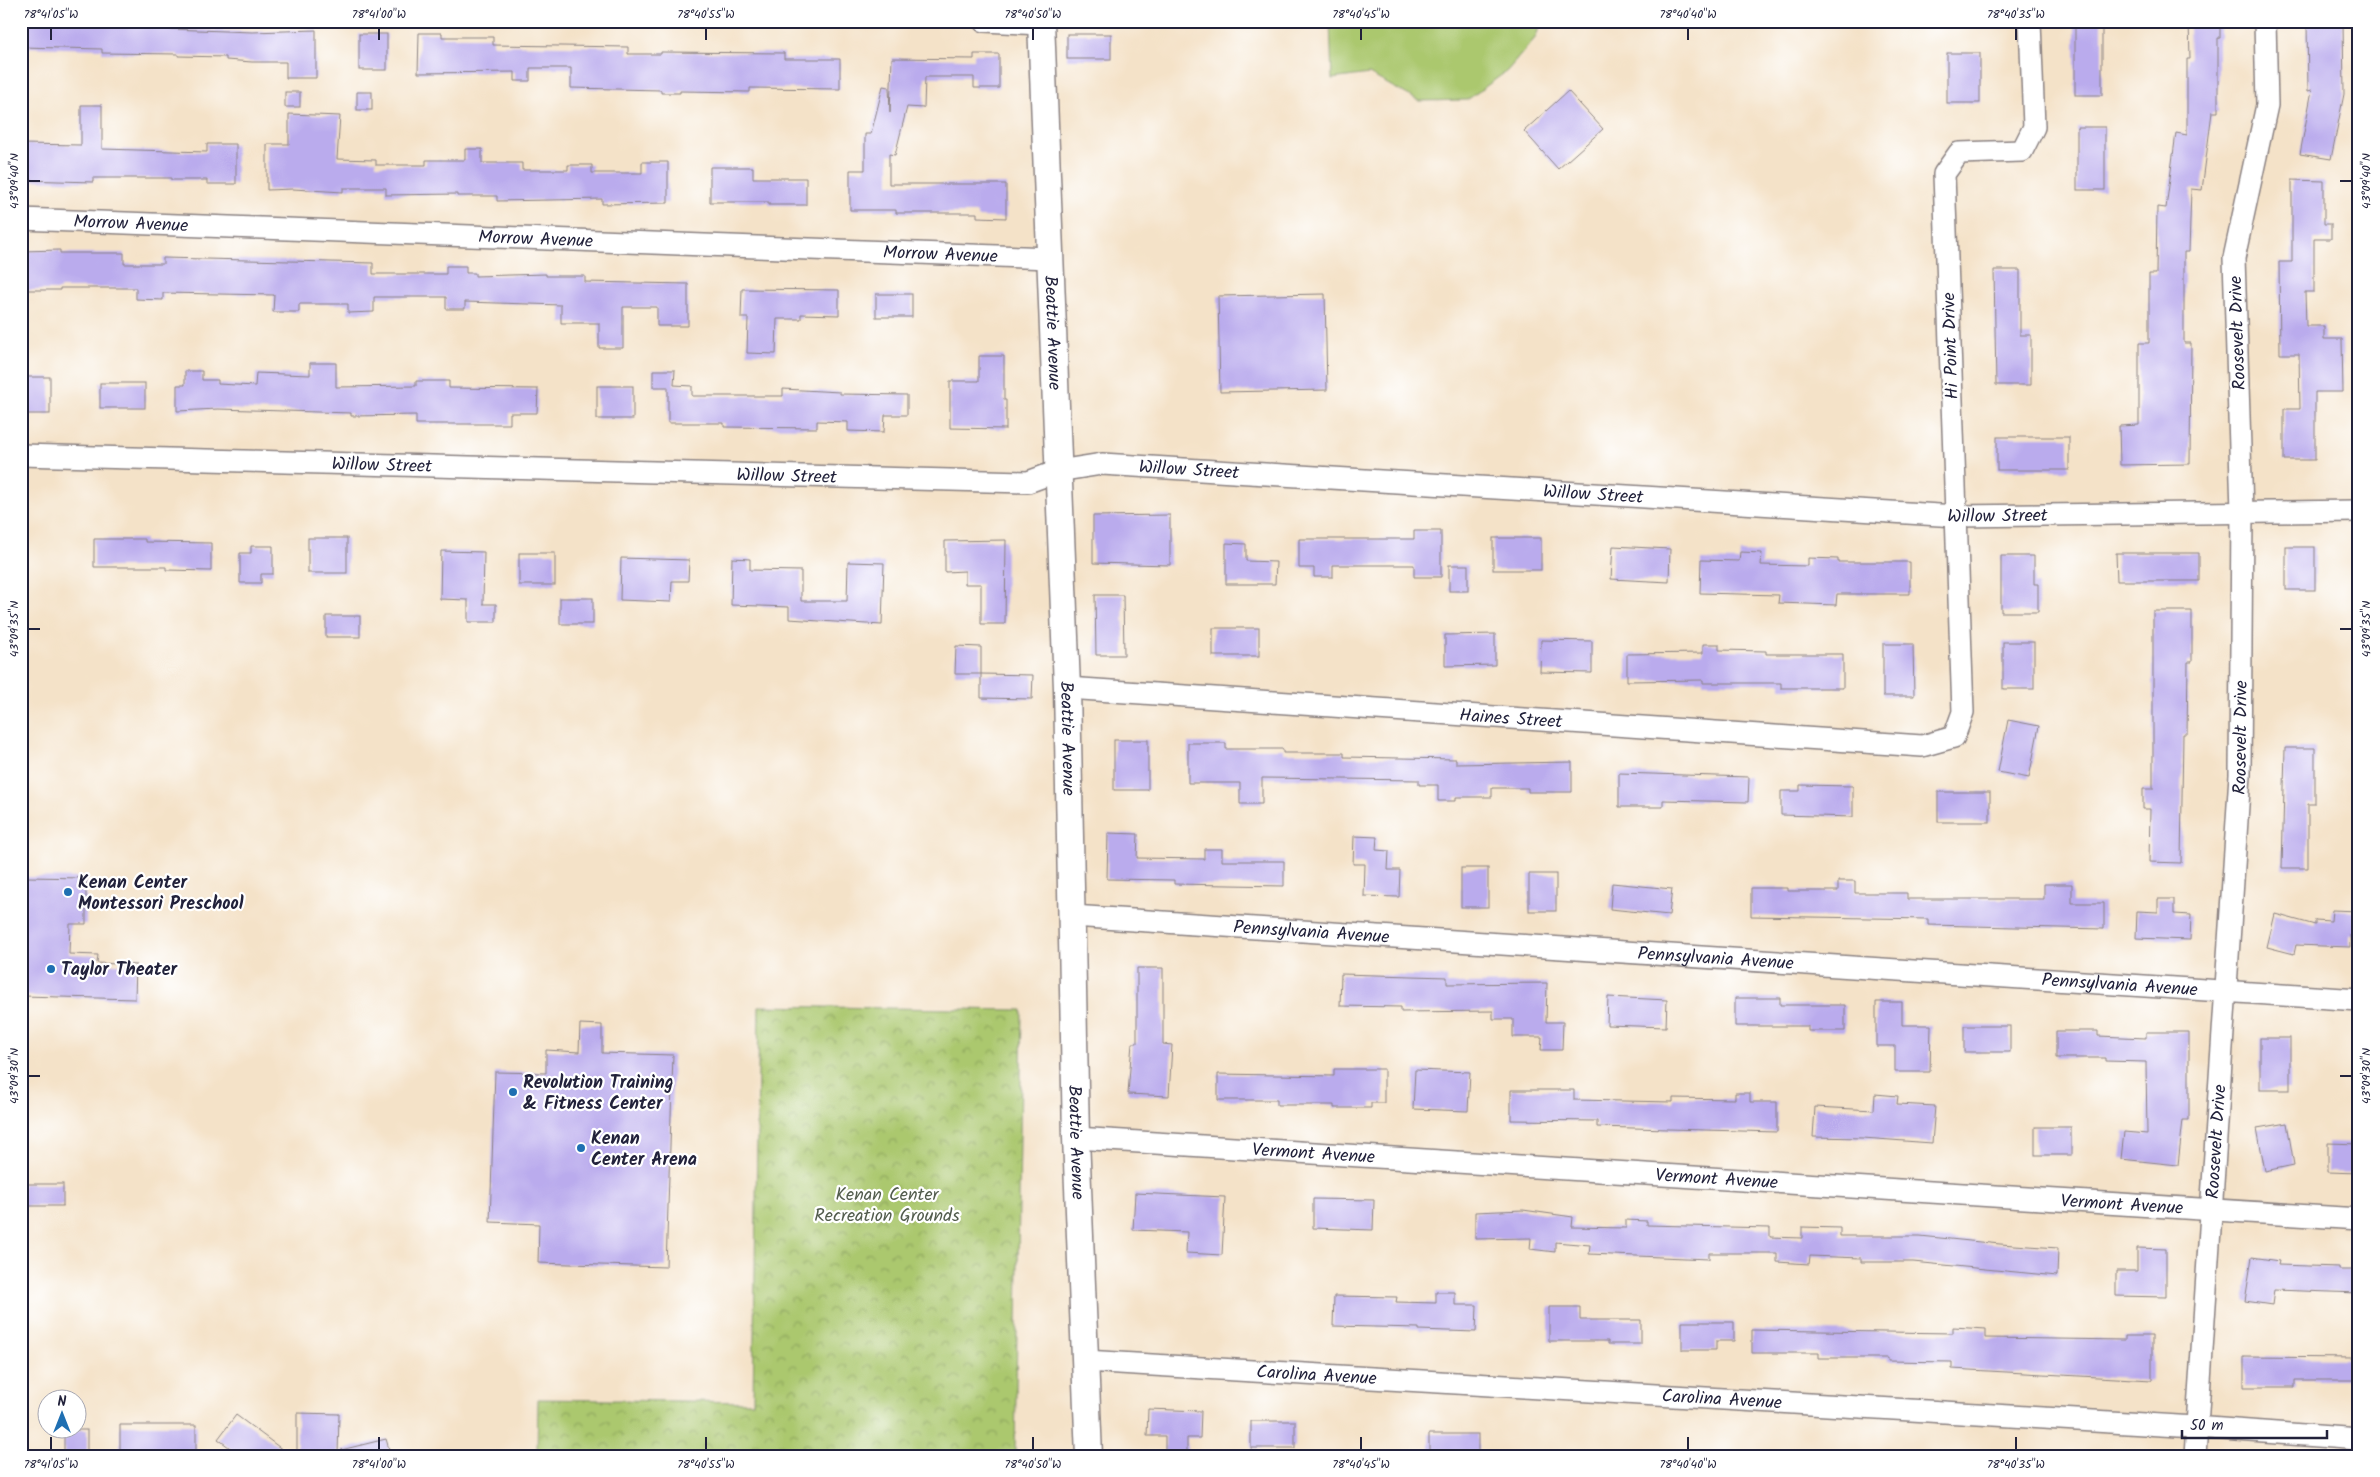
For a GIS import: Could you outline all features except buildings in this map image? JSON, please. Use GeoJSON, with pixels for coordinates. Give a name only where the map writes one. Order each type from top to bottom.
{"type":"FeatureCollection","features":[{"type":"Feature","properties":{"kind":"street"},"geometry":{"type":"LineString","coordinates":[[984,21],[1041,22]]}},
{"type":"Feature","properties":{"kind":"street","name":"Hi Point Drive"},"geometry":{"type":"LineString","coordinates":[[1954,737],[1963,712],[1944,174],[1959,153],[2022,151],[2034,127],[2030,21]]}},
{"type":"Feature","properties":{"kind":"street","name":"Roosevelt Drive"},"geometry":{"type":"LineString","coordinates":[[2195,1456],[2240,775],[2242,511],[2234,258],[2267,105],[2265,21]]}},
{"type":"Feature","properties":{"kind":"street","name":"Beattie Avenue"},"geometry":{"type":"LineString","coordinates":[[1041,22],[1067,688],[1076,1138],[1089,1456]]}},
{"type":"Feature","properties":{"kind":"street","name":"Morrow Avenue"},"geometry":{"type":"LineString","coordinates":[[21,219],[1049,258]]}},
{"type":"Feature","properties":{"kind":"street","name":"Willow Street"},"geometry":{"type":"LineString","coordinates":[[21,456],[1028,482],[1058,471],[1102,464],[1956,516],[2359,511]]}},
{"type":"Feature","properties":{"kind":"street","name":"Haines Street"},"geometry":{"type":"LineString","coordinates":[[1067,688],[1922,746],[1954,737]]}},
{"type":"Feature","properties":{"kind":"street","name":"Pennsylvania Avenue"},"geometry":{"type":"LineString","coordinates":[[1072,916],[2359,1000]]}},
{"type":"Feature","properties":{"kind":"street","name":"Vermont Avenue"},"geometry":{"type":"LineString","coordinates":[[1076,1138],[2359,1218]]}},
{"type":"Feature","properties":{"kind":"street","name":"Carolina Avenue"},"geometry":{"type":"LineString","coordinates":[[1085,1361],[2196,1426],[2359,1439]]}},
{"type":"Feature","properties":{"kind":"green space"},"geometry":{"type":"Polygon","coordinates":[[[1330,21],[1541,21],[1536,37],[1507,71],[1467,100],[1419,101],[1369,74],[1332,79],[1330,21]]]}},
{"type":"Feature","properties":{"kind":"green space","name":"Kenan Center Recreation Grounds"},"geometry":{"type":"Polygon","coordinates":[[[759,1006],[1022,1010],[1015,1456],[537,1456],[538,1399],[753,1402],[759,1006]]]}},
{"type":"Feature","properties":{"kind":"place","name":"Kenan Center Montessori Preschool"},"geometry":{"type":"Point","coordinates":[68,892]}},
{"type":"Feature","properties":{"kind":"place","name":"Taylor Theater"},"geometry":{"type":"Point","coordinates":[51,969]}},
{"type":"Feature","properties":{"kind":"place","name":"Revolution Training & Fitness Center"},"geometry":{"type":"Point","coordinates":[513,1092]}},
{"type":"Feature","properties":{"kind":"place","name":"Kenan Center Arena"},"geometry":{"type":"Point","coordinates":[581,1148]}}]}
